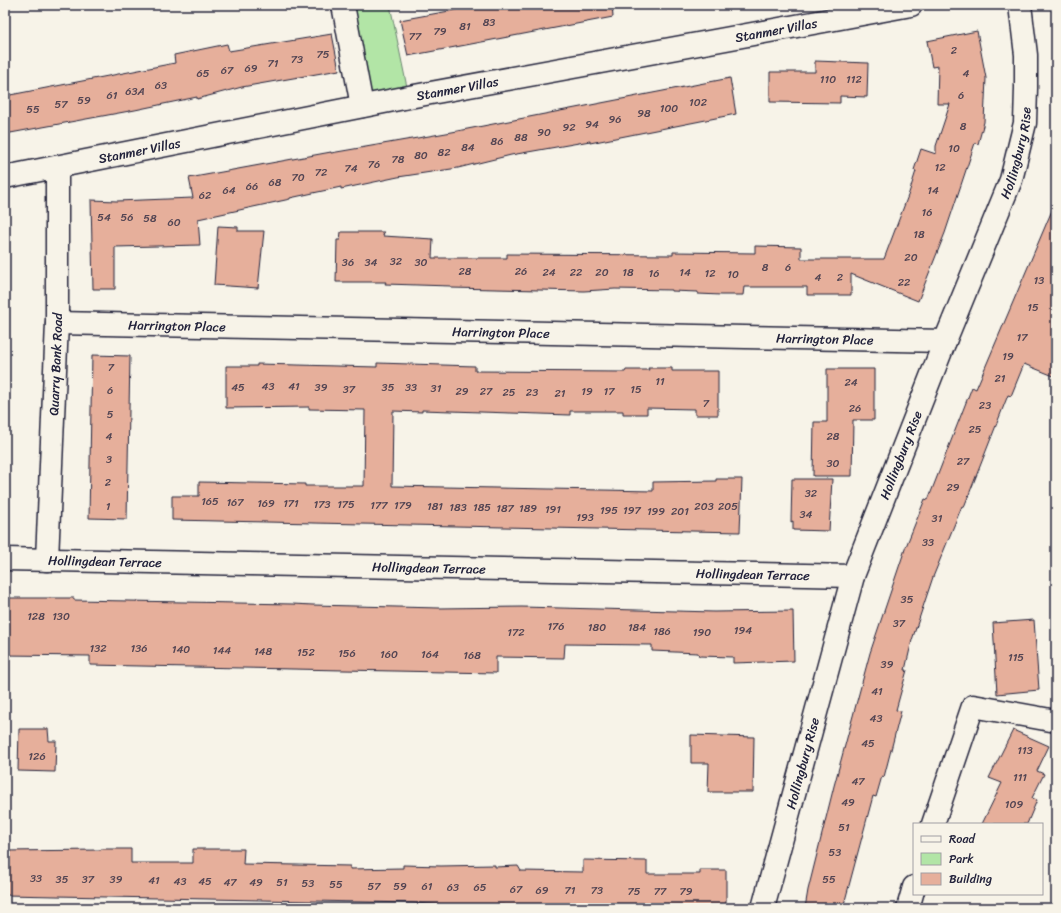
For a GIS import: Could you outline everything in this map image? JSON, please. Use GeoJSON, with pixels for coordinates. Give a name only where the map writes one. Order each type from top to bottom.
{"type":"FeatureCollection","features":[{"type":"Feature","properties":{"kind":"street"},"geometry":{"type":"LineString","coordinates":[[343,5],[362,106]]}},
{"type":"Feature","properties":{"kind":"street","name":"Stanmer Villas"},"geometry":{"type":"LineString","coordinates":[[5,177],[851,11],[911,5]]}},
{"type":"Feature","properties":{"kind":"street","name":"Hollingbury Rise"},"geometry":{"type":"LineString","coordinates":[[763,908],[853,576],[945,341],[1012,180],[1025,123],[1026,55],[1020,5]]}},
{"type":"Feature","properties":{"kind":"street","name":"Quarry Bank Road"},"geometry":{"type":"LineString","coordinates":[[48,560],[57,323],[57,167]]}},
{"type":"Feature","properties":{"kind":"street","name":"Harrington Place"},"geometry":{"type":"LineString","coordinates":[[57,323],[945,341]]}},
{"type":"Feature","properties":{"kind":"street","name":"Hollingdean Terrace"},"geometry":{"type":"LineString","coordinates":[[5,559],[853,576]]}},
{"type":"Feature","properties":{"kind":"street"},"geometry":{"type":"LineString","coordinates":[[933,823],[973,706],[1056,721]]}},
{"type":"Feature","properties":{"kind":"street"},"geometry":{"type":"LineString","coordinates":[[908,908],[913,890]]}},
{"type":"Feature","properties":{"kind":"green space"},"geometry":{"type":"Polygon","coordinates":[[[343,5],[390,5],[409,97],[362,106],[343,5]]]}},
{"type":"Feature","properties":{"kind":"building"},"geometry":{"type":"Polygon","coordinates":[[[482,5],[612,5],[613,17],[408,56],[400,20],[482,5]]]}},
{"type":"Feature","properties":{"kind":"building"},"geometry":{"type":"Polygon","coordinates":[[[977,31],[986,78],[984,122],[978,144],[975,143],[945,233],[918,301],[851,274],[851,295],[807,295],[807,287],[744,287],[743,295],[721,295],[698,294],[698,292],[672,290],[615,289],[584,291],[451,288],[451,286],[385,284],[386,282],[336,282],[337,240],[340,240],[341,232],[384,232],[383,236],[433,239],[432,258],[507,258],[507,254],[673,255],[673,252],[755,253],[755,246],[801,247],[801,259],[884,259],[909,193],[916,171],[914,170],[921,149],[936,154],[936,146],[950,104],[937,104],[938,66],[932,67],[927,41],[977,31]]]}},
{"type":"Feature","properties":{"kind":"building"},"geometry":{"type":"Polygon","coordinates":[[[332,34],[339,70],[242,87],[197,99],[197,97],[5,134],[5,96],[175,63],[174,55],[227,44],[229,51],[332,34]]]}},
{"type":"Feature","properties":{"kind":"building"},"geometry":{"type":"Polygon","coordinates":[[[815,61],[868,63],[867,97],[840,96],[840,103],[770,102],[770,72],[815,72],[815,61]]]}},
{"type":"Feature","properties":{"kind":"building"},"geometry":{"type":"Polygon","coordinates":[[[730,78],[736,114],[590,143],[590,141],[511,155],[458,168],[398,177],[341,189],[341,187],[198,219],[200,245],[115,247],[115,289],[93,289],[91,200],[117,201],[193,198],[189,178],[452,132],[730,78]]]}},
{"type":"Feature","properties":{"kind":"building"},"geometry":{"type":"Polygon","coordinates":[[[1056,201],[1056,377],[1024,364],[1011,396],[1008,395],[964,507],[962,506],[933,577],[912,640],[905,670],[907,670],[896,710],[901,711],[884,777],[882,776],[876,797],[873,796],[843,908],[805,908],[808,890],[834,786],[870,653],[905,549],[925,499],[928,500],[972,387],[976,389],[1056,201]]]}},
{"type":"Feature","properties":{"kind":"building"},"geometry":{"type":"Polygon","coordinates":[[[218,226],[238,227],[238,231],[264,231],[258,288],[214,285],[218,226]]]}},
{"type":"Feature","properties":{"kind":"building"},"geometry":{"type":"Polygon","coordinates":[[[92,355],[130,356],[127,519],[89,518],[92,355]]]}},
{"type":"Feature","properties":{"kind":"building"},"geometry":{"type":"Polygon","coordinates":[[[377,363],[475,366],[475,371],[625,372],[626,370],[649,370],[648,368],[672,368],[672,371],[718,371],[718,415],[695,415],[695,409],[647,408],[647,414],[623,414],[623,411],[570,411],[570,415],[422,410],[422,412],[393,411],[392,486],[653,491],[653,482],[742,479],[740,532],[172,520],[172,496],[199,496],[199,482],[305,484],[305,486],[364,486],[365,410],[309,409],[309,407],[226,408],[226,366],[257,366],[257,364],[377,367],[377,363]]]}},
{"type":"Feature","properties":{"kind":"building"},"geometry":{"type":"Polygon","coordinates":[[[827,369],[874,369],[874,420],[853,420],[852,476],[813,476],[814,422],[827,422],[827,369]]]}},
{"type":"Feature","properties":{"kind":"building"},"geometry":{"type":"Polygon","coordinates":[[[792,479],[832,479],[829,531],[793,530],[793,521],[791,522],[792,479]]]}},
{"type":"Feature","properties":{"kind":"building"},"geometry":{"type":"Polygon","coordinates":[[[5,598],[74,598],[74,600],[439,608],[522,607],[714,612],[793,611],[794,661],[733,663],[733,657],[699,656],[698,653],[652,651],[652,645],[565,644],[564,658],[496,657],[496,673],[90,665],[90,656],[5,655],[5,598]]]}},
{"type":"Feature","properties":{"kind":"building"},"geometry":{"type":"Polygon","coordinates":[[[1034,620],[1039,690],[997,694],[993,623],[1034,620]]]}},
{"type":"Feature","properties":{"kind":"building"},"geometry":{"type":"Polygon","coordinates":[[[19,729],[48,729],[49,741],[56,741],[55,772],[18,771],[19,729]]]}},
{"type":"Feature","properties":{"kind":"building"},"geometry":{"type":"Polygon","coordinates":[[[1013,730],[1049,746],[1037,771],[1044,774],[1032,798],[1037,800],[1027,823],[982,823],[1002,783],[989,778],[1013,730]]]}},
{"type":"Feature","properties":{"kind":"building"},"geometry":{"type":"Polygon","coordinates":[[[691,735],[754,737],[753,792],[708,792],[709,763],[691,763],[691,735]]]}},
{"type":"Feature","properties":{"kind":"building"},"geometry":{"type":"Polygon","coordinates":[[[131,849],[131,863],[193,863],[193,849],[244,849],[243,864],[350,866],[350,869],[403,868],[403,865],[495,865],[495,867],[518,866],[521,871],[583,872],[583,860],[647,861],[647,874],[700,874],[700,870],[726,870],[726,908],[528,907],[504,905],[5,895],[5,851],[131,849]]]}}]}
